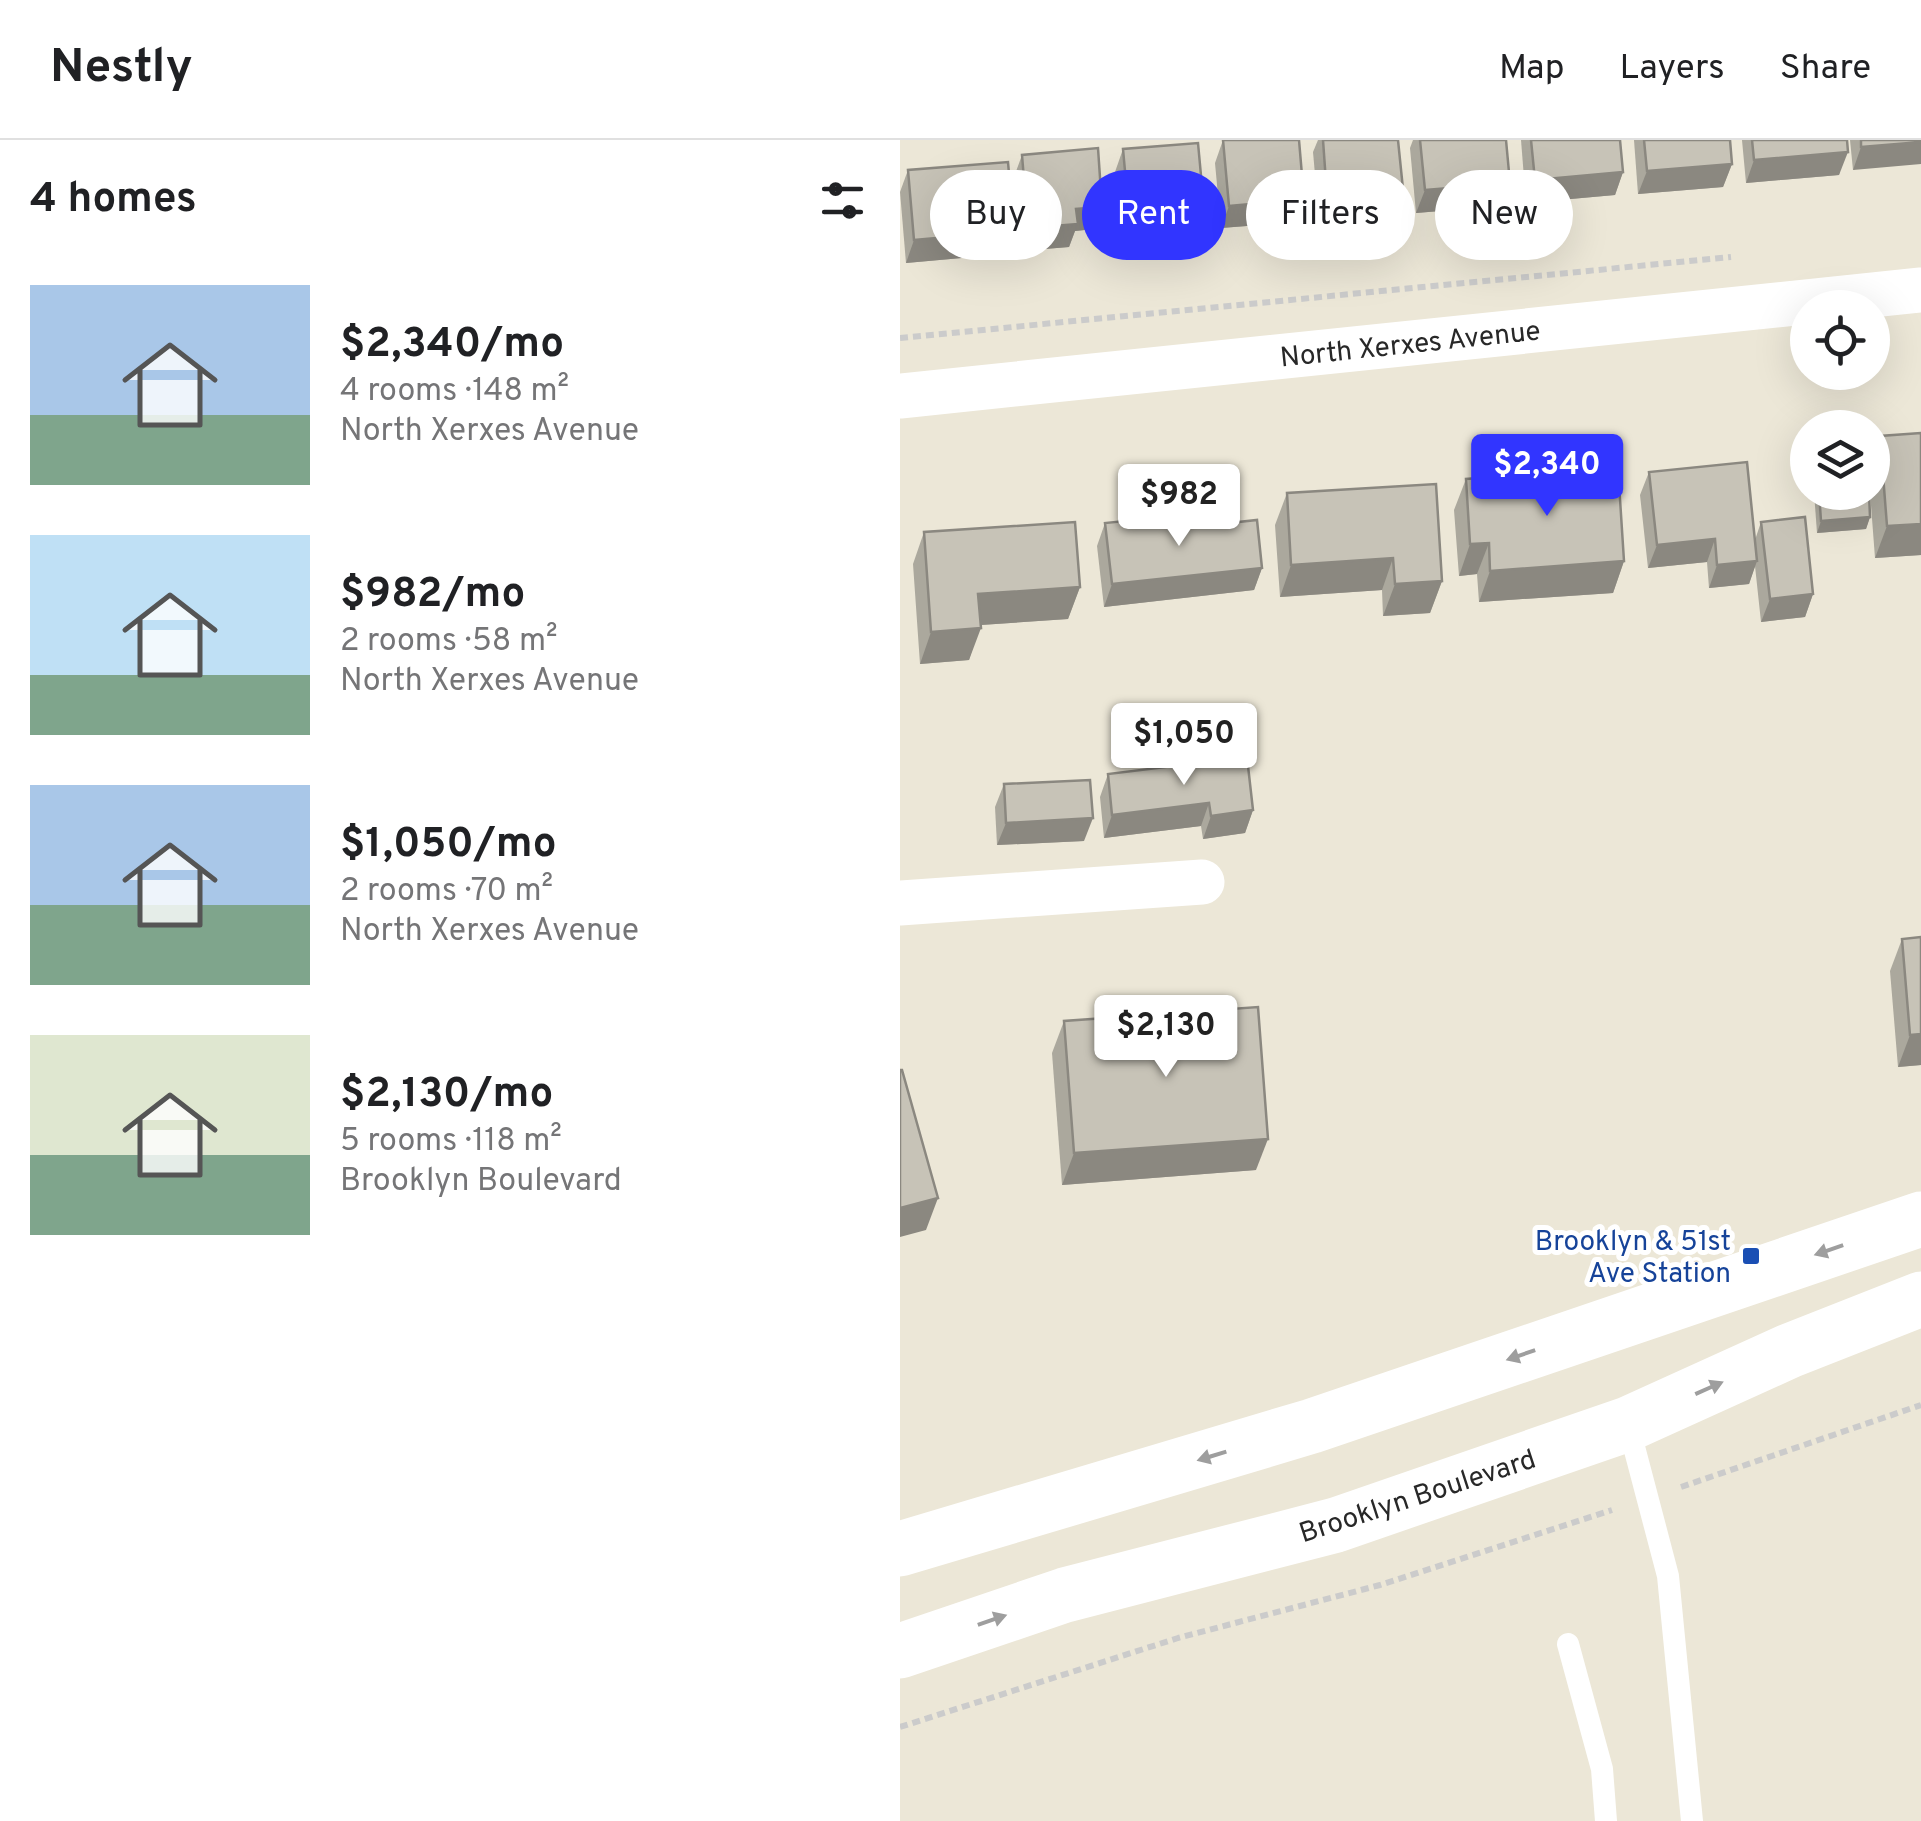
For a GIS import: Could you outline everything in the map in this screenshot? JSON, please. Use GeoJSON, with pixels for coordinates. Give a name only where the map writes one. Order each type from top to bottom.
{"type":"FeatureCollection","features":[{"type":"Feature","properties":{"kind":"main road"},"geometry":{"type":"LineString","coordinates":[[900,1549],[1312,1426],[1921,1218]]}},
{"type":"Feature","properties":{"kind":"main road","name":"Brooklyn Boulevard"},"geometry":{"type":"LineString","coordinates":[[900,1651],[1065,1596],[1336,1525],[1628,1424],[1789,1352],[1921,1299]]}},
{"type":"Feature","properties":{"kind":"street","name":"North Xerxes Avenue"},"geometry":{"type":"LineString","coordinates":[[900,396],[1921,290]]}},
{"type":"Feature","properties":{"kind":"street"},"geometry":{"type":"LineString","coordinates":[[900,902],[1202,882]]}},
{"type":"Feature","properties":{"kind":"lane"},"geometry":{"type":"LineString","coordinates":[[1628,1424],[1668,1576],[1692,1821]]}},
{"type":"Feature","properties":{"kind":"lane"},"geometry":{"type":"LineString","coordinates":[[1568,1644],[1602,1769],[1606,1821]]}},
{"type":"Feature","properties":{"kind":"path"},"geometry":{"type":"LineString","coordinates":[[900,338],[1744,256]]}},
{"type":"Feature","properties":{"kind":"path"},"geometry":{"type":"LineString","coordinates":[[900,1726],[1178,1638],[1380,1585],[1921,1405]]}},
{"type":"Feature","properties":{"kind":"building"},"geometry":{"type":"Polygon","coordinates":[[[1223,140],[1299,140],[1302,170],[1246,170],[1246,204],[1229,206],[1223,140]]]}},
{"type":"Feature","properties":{"kind":"building"},"geometry":{"type":"Polygon","coordinates":[[[1323,140],[1398,140],[1401,170],[1325,170],[1323,140]]]}},
{"type":"Feature","properties":{"kind":"building"},"geometry":{"type":"Polygon","coordinates":[[[1420,140],[1506,140],[1509,170],[1435,170],[1435,189],[1425,190],[1420,140]]]}},
{"type":"Feature","properties":{"kind":"building"},"geometry":{"type":"Polygon","coordinates":[[[1531,140],[1620,140],[1623,172],[1573,177],[1573,170],[1534,170],[1531,140]]]}},
{"type":"Feature","properties":{"kind":"building"},"geometry":{"type":"Polygon","coordinates":[[[1644,140],[1730,140],[1732,164],[1647,171],[1644,140]]]}},
{"type":"Feature","properties":{"kind":"building"},"geometry":{"type":"Polygon","coordinates":[[[1752,140],[1847,140],[1848,152],[1754,160],[1752,140]]]}},
{"type":"Feature","properties":{"kind":"building"},"geometry":{"type":"Polygon","coordinates":[[[1861,140],[1921,140],[1921,142],[1861,147],[1861,140]]]}},
{"type":"Feature","properties":{"kind":"building"},"geometry":{"type":"Polygon","coordinates":[[[1198,143],[1200,170],[1125,170],[1123,149],[1198,143]]]}},
{"type":"Feature","properties":{"kind":"building"},"geometry":{"type":"Polygon","coordinates":[[[1098,148],[1099,170],[1082,170],[1082,209],[1076,209],[1078,224],[1062,225],[1062,170],[1023,170],[1022,155],[1098,148]]]}},
{"type":"Feature","properties":{"kind":"building"},"geometry":{"type":"Polygon","coordinates":[[[1008,162],[1009,170],[930,170],[930,239],[914,240],[908,170],[1008,162]]]}},
{"type":"Feature","properties":{"kind":"building"},"geometry":{"type":"Polygon","coordinates":[[[1921,433],[1921,524],[1887,526],[1890,435],[1921,433]]]}},
{"type":"Feature","properties":{"kind":"building"},"geometry":{"type":"Polygon","coordinates":[[[1747,462],[1757,561],[1717,565],[1715,539],[1657,545],[1649,472],[1747,462]]]}},
{"type":"Feature","properties":{"kind":"building"},"geometry":{"type":"Polygon","coordinates":[[[1618,468],[1624,561],[1490,571],[1489,543],[1470,544],[1466,479],[1618,468]]]}},
{"type":"Feature","properties":{"kind":"building"},"geometry":{"type":"Polygon","coordinates":[[[1436,484],[1442,581],[1395,584],[1393,558],[1291,565],[1287,493],[1436,484]]]}},
{"type":"Feature","properties":{"kind":"building"},"geometry":{"type":"Polygon","coordinates":[[[1820,510],[1870,510],[1870,517],[1821,521],[1820,510]]]}},
{"type":"Feature","properties":{"kind":"building"},"geometry":{"type":"Polygon","coordinates":[[[1183,515],[1185,528],[1257,520],[1262,568],[1112,584],[1105,523],[1183,515]]]}},
{"type":"Feature","properties":{"kind":"building"},"geometry":{"type":"Polygon","coordinates":[[[1805,517],[1813,594],[1770,599],[1761,522],[1805,517]]]}},
{"type":"Feature","properties":{"kind":"building"},"geometry":{"type":"Polygon","coordinates":[[[1075,522],[1080,587],[978,594],[981,628],[931,632],[924,532],[1075,522]]]}},
{"type":"Feature","properties":{"kind":"building"},"geometry":{"type":"Polygon","coordinates":[[[1247,757],[1253,810],[1211,816],[1209,803],[1112,815],[1108,774],[1247,757]]]}},
{"type":"Feature","properties":{"kind":"building"},"geometry":{"type":"Polygon","coordinates":[[[1090,780],[1093,818],[1006,823],[1004,784],[1090,780]]]}},
{"type":"Feature","properties":{"kind":"building"},"geometry":{"type":"Polygon","coordinates":[[[1921,937],[1921,1034],[1910,1035],[1902,939],[1921,937]]]}},
{"type":"Feature","properties":{"kind":"building"},"geometry":{"type":"Polygon","coordinates":[[[1258,1007],[1268,1139],[1074,1153],[1064,1021],[1258,1007]]]}},
{"type":"Feature","properties":{"kind":"building"},"geometry":{"type":"Polygon","coordinates":[[[900,1070],[938,1198],[900,1208],[900,1070]]]}},
{"type":"Feature","properties":{"kind":"place","name":"Brooklyn & 51st Ave Station"},"geometry":{"type":"Point","coordinates":[1751,1256]}}]}
